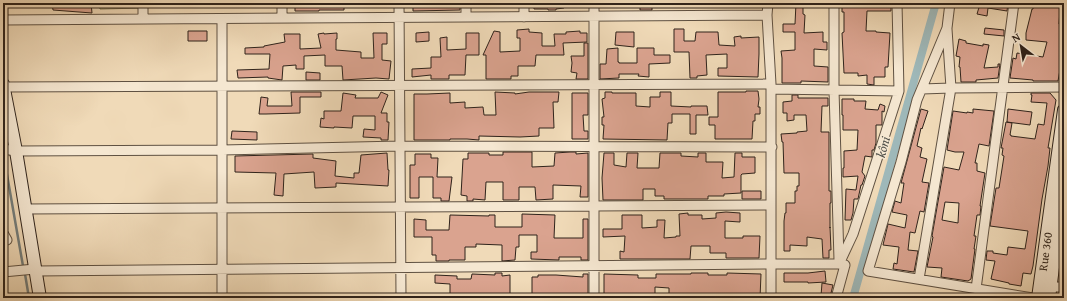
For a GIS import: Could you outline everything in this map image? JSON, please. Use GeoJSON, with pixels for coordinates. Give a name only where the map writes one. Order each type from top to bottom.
{"type":"FeatureCollection","features":[{"type":"Feature","properties":{"kind":"main road"},"geometry":{"type":"LineString","coordinates":[[3,84],[16,150],[40,298]]}},
{"type":"Feature","properties":{"kind":"main road","name":"Rue 360"},"geometry":{"type":"LineString","coordinates":[[1038,298],[1064,110]]}},
{"type":"Feature","properties":{"kind":"main road","name":"Rue 360"},"geometry":{"type":"LineString","coordinates":[[1049,293],[1064,183]]}},
{"type":"Feature","properties":{"kind":"street"},"geometry":{"type":"LineString","coordinates":[[143,3],[143,19]]}},
{"type":"Feature","properties":{"kind":"street"},"geometry":{"type":"LineString","coordinates":[[282,3],[282,18]]}},
{"type":"Feature","properties":{"kind":"street"},"geometry":{"type":"LineString","coordinates":[[399,3],[401,298]]}},
{"type":"Feature","properties":{"kind":"street"},"geometry":{"type":"LineString","coordinates":[[466,3],[466,17]]}},
{"type":"Feature","properties":{"kind":"street"},"geometry":{"type":"LineString","coordinates":[[524,3],[524,17]]}},
{"type":"Feature","properties":{"kind":"street"},"geometry":{"type":"LineString","coordinates":[[594,3],[594,298]]}},
{"type":"Feature","properties":{"kind":"street"},"geometry":{"type":"LineString","coordinates":[[768,3],[767,15],[772,87],[771,298]]}},
{"type":"Feature","properties":{"kind":"street"},"geometry":{"type":"LineString","coordinates":[[834,3],[834,90],[839,264]]}},
{"type":"Feature","properties":{"kind":"street"},"geometry":{"type":"LineString","coordinates":[[839,264],[853,234],[898,91],[897,3]]}},
{"type":"Feature","properties":{"kind":"street"},"geometry":{"type":"LineString","coordinates":[[919,279],[951,88],[947,28],[950,3]]}},
{"type":"Feature","properties":{"kind":"street"},"geometry":{"type":"LineString","coordinates":[[976,289],[1014,3]]}},
{"type":"Feature","properties":{"kind":"street"},"geometry":{"type":"LineString","coordinates":[[3,20],[767,15]]}},
{"type":"Feature","properties":{"kind":"street"},"geometry":{"type":"LineString","coordinates":[[222,19],[222,298]]}},
{"type":"Feature","properties":{"kind":"street"},"geometry":{"type":"LineString","coordinates":[[947,28],[917,100],[868,271],[1033,298]]}},
{"type":"Feature","properties":{"kind":"street"},"geometry":{"type":"LineString","coordinates":[[3,87],[594,84],[898,91]]}},
{"type":"Feature","properties":{"kind":"street"},"geometry":{"type":"LineString","coordinates":[[922,89],[1064,87]]}},
{"type":"Feature","properties":{"kind":"street"},"geometry":{"type":"LineString","coordinates":[[3,149],[222,150],[400,146],[772,147]]}},
{"type":"Feature","properties":{"kind":"street"},"geometry":{"type":"LineString","coordinates":[[3,155],[16,150]]}},
{"type":"Feature","properties":{"kind":"street"},"geometry":{"type":"LineString","coordinates":[[25,209],[771,205]]}},
{"type":"Feature","properties":{"kind":"street"},"geometry":{"type":"LineString","coordinates":[[3,272],[35,270],[594,265],[845,265],[836,298]]}},
{"type":"Feature","properties":{"kind":"street"},"geometry":{"type":"LineString","coordinates":[[1049,293],[1064,287]]}},
{"type":"Feature","properties":{"kind":"shaded area"},"geometry":{"type":"Polygon","coordinates":[[[99,3],[142,3],[143,8],[100,9],[99,3]]]}},
{"type":"Feature","properties":{"kind":"building"},"geometry":{"type":"Polygon","coordinates":[[[52,3],[91,3],[92,13],[53,10],[52,3]]]}},
{"type":"Feature","properties":{"kind":"building"},"geometry":{"type":"Polygon","coordinates":[[[295,3],[344,3],[344,10],[295,11],[295,3]]]}},
{"type":"Feature","properties":{"kind":"building"},"geometry":{"type":"Polygon","coordinates":[[[413,3],[460,3],[460,10],[413,11],[413,3]]]}},
{"type":"Feature","properties":{"kind":"building"},"geometry":{"type":"Polygon","coordinates":[[[534,3],[564,3],[564,8],[556,10],[534,9],[534,3]]]}},
{"type":"Feature","properties":{"kind":"building"},"geometry":{"type":"Polygon","coordinates":[[[640,3],[652,3],[652,10],[640,10],[640,3]]]}},
{"type":"Feature","properties":{"kind":"building"},"geometry":{"type":"Polygon","coordinates":[[[796,3],[803,3],[803,14],[805,15],[804,33],[823,32],[823,42],[827,42],[827,50],[814,49],[814,66],[828,67],[828,82],[801,81],[801,83],[782,83],[781,51],[795,50],[795,32],[783,32],[783,24],[795,24],[796,3]]]}},
{"type":"Feature","properties":{"kind":"building"},"geometry":{"type":"Polygon","coordinates":[[[842,3],[891,3],[891,11],[867,11],[866,31],[890,33],[888,67],[885,67],[885,77],[874,77],[874,85],[867,84],[867,75],[858,76],[858,73],[844,73],[842,33],[844,32],[844,12],[842,12],[842,3]]]}},
{"type":"Feature","properties":{"kind":"building"},"geometry":{"type":"Polygon","coordinates":[[[982,3],[1008,3],[1007,11],[988,8],[987,16],[977,14],[980,4],[982,5],[982,3]]]}},
{"type":"Feature","properties":{"kind":"building"},"geometry":{"type":"Polygon","coordinates":[[[1034,3],[1064,3],[1064,11],[1060,10],[1059,24],[1064,25],[1064,49],[1058,81],[1033,81],[1010,78],[1013,58],[1016,59],[1017,53],[1043,57],[1047,42],[1026,40],[1026,33],[1034,3]]]}},
{"type":"Feature","properties":{"kind":"building"},"geometry":{"type":"Polygon","coordinates":[[[985,28],[1004,30],[1004,36],[984,34],[985,28]]]}},
{"type":"Feature","properties":{"kind":"building"},"geometry":{"type":"Polygon","coordinates":[[[529,29],[529,32],[542,33],[542,46],[555,46],[554,34],[566,34],[566,32],[580,31],[580,33],[587,33],[587,42],[563,43],[564,55],[536,55],[535,66],[518,66],[518,76],[511,76],[511,79],[486,79],[486,55],[483,55],[494,31],[500,32],[500,52],[520,51],[520,38],[517,38],[517,30],[529,29]]]}},
{"type":"Feature","properties":{"kind":"building"},"geometry":{"type":"Polygon","coordinates":[[[674,29],[684,29],[684,41],[695,41],[696,32],[718,32],[719,45],[735,46],[734,37],[759,37],[758,77],[718,76],[718,68],[727,68],[727,54],[706,55],[707,75],[697,76],[697,78],[690,78],[689,52],[674,52],[674,29]]]}},
{"type":"Feature","properties":{"kind":"building"},"geometry":{"type":"Polygon","coordinates":[[[188,31],[207,31],[207,41],[188,41],[188,31]]]}},
{"type":"Feature","properties":{"kind":"building"},"geometry":{"type":"Polygon","coordinates":[[[429,32],[429,41],[416,42],[416,33],[429,32]]]}},
{"type":"Feature","properties":{"kind":"building"},"geometry":{"type":"Polygon","coordinates":[[[616,32],[634,32],[634,47],[615,45],[616,32]]]}},
{"type":"Feature","properties":{"kind":"building"},"geometry":{"type":"Polygon","coordinates":[[[337,33],[336,50],[361,52],[361,58],[374,58],[373,33],[387,33],[387,44],[382,44],[382,60],[391,61],[389,79],[376,78],[343,80],[342,66],[325,66],[325,55],[304,56],[304,69],[296,69],[296,65],[283,66],[282,80],[268,77],[238,78],[237,70],[269,69],[270,54],[245,54],[245,48],[264,47],[285,42],[284,34],[300,34],[300,49],[321,48],[318,34],[337,33]]]}},
{"type":"Feature","properties":{"kind":"building"},"geometry":{"type":"Polygon","coordinates":[[[466,33],[479,33],[479,55],[466,55],[465,75],[449,75],[449,79],[431,79],[431,75],[412,77],[412,69],[431,68],[431,57],[441,57],[440,38],[447,37],[447,50],[466,49],[466,33]]]}},
{"type":"Feature","properties":{"kind":"building"},"geometry":{"type":"Polygon","coordinates":[[[959,39],[966,41],[966,43],[983,46],[983,44],[989,45],[984,68],[998,67],[998,64],[1000,64],[998,78],[976,80],[976,82],[961,82],[959,67],[960,57],[956,56],[959,39]]]}},
{"type":"Feature","properties":{"kind":"building"},"geometry":{"type":"Polygon","coordinates":[[[584,43],[588,43],[588,79],[576,79],[577,73],[571,72],[571,56],[584,56],[584,43]]]}},
{"type":"Feature","properties":{"kind":"building"},"geometry":{"type":"Polygon","coordinates":[[[618,48],[619,63],[637,63],[637,48],[654,48],[654,55],[670,55],[670,63],[649,64],[649,77],[638,76],[639,74],[619,74],[619,78],[600,79],[600,64],[606,64],[607,49],[618,48]]]}},
{"type":"Feature","properties":{"kind":"building"},"geometry":{"type":"Polygon","coordinates":[[[306,72],[320,73],[320,80],[306,80],[306,72]]]}},
{"type":"Feature","properties":{"kind":"building"},"geometry":{"type":"Polygon","coordinates":[[[758,91],[758,107],[760,107],[760,114],[755,114],[755,121],[753,121],[752,139],[715,139],[715,125],[709,125],[709,117],[718,117],[718,92],[758,91]]]}},
{"type":"Feature","properties":{"kind":"building"},"geometry":{"type":"Polygon","coordinates":[[[291,92],[321,92],[321,97],[300,97],[300,113],[259,114],[261,97],[268,98],[267,106],[292,106],[291,92]]]}},
{"type":"Feature","properties":{"kind":"building"},"geometry":{"type":"Polygon","coordinates":[[[381,92],[388,95],[381,113],[387,113],[387,122],[389,122],[388,140],[363,137],[364,129],[375,130],[375,116],[353,116],[352,128],[320,127],[321,118],[324,119],[324,111],[341,111],[343,93],[356,95],[355,98],[378,98],[381,92]]]}},
{"type":"Feature","properties":{"kind":"building"},"geometry":{"type":"Polygon","coordinates":[[[495,92],[515,94],[529,92],[559,92],[558,102],[553,102],[554,128],[539,128],[539,136],[479,136],[479,140],[414,140],[414,94],[450,93],[450,103],[465,102],[465,108],[483,107],[484,115],[496,115],[495,92]]]}},
{"type":"Feature","properties":{"kind":"building"},"geometry":{"type":"Polygon","coordinates":[[[605,92],[636,93],[636,106],[650,107],[650,97],[660,97],[660,92],[671,92],[671,106],[707,106],[708,115],[696,115],[696,134],[690,134],[690,114],[672,114],[672,123],[668,123],[667,140],[603,139],[604,125],[602,125],[602,117],[604,117],[602,99],[605,98],[605,92]]]}},
{"type":"Feature","properties":{"kind":"building"},"geometry":{"type":"Polygon","coordinates":[[[572,93],[588,93],[588,115],[583,115],[584,131],[588,131],[588,139],[572,139],[572,93]]]}},
{"type":"Feature","properties":{"kind":"building"},"geometry":{"type":"Polygon","coordinates":[[[1031,93],[1050,93],[1056,100],[1048,148],[1050,148],[1048,166],[1033,266],[1031,274],[1023,273],[1021,286],[991,279],[995,261],[986,260],[987,251],[1007,255],[1008,247],[1025,249],[1028,231],[990,226],[996,188],[999,188],[1004,156],[1002,155],[1003,148],[1001,148],[1006,122],[1012,123],[1011,136],[1035,139],[1038,124],[1044,125],[1047,103],[1031,102],[1031,93]]]}},
{"type":"Feature","properties":{"kind":"building"},"geometry":{"type":"Polygon","coordinates":[[[792,95],[798,95],[798,98],[828,98],[828,106],[822,106],[821,132],[829,132],[831,250],[829,250],[829,258],[823,258],[822,239],[807,237],[807,246],[790,245],[790,251],[784,251],[784,221],[786,203],[795,203],[795,191],[797,191],[797,186],[799,186],[799,173],[784,173],[783,142],[781,134],[807,131],[806,115],[794,115],[794,120],[787,121],[787,113],[783,113],[783,102],[792,101],[792,95]]]}},
{"type":"Feature","properties":{"kind":"building"},"geometry":{"type":"Polygon","coordinates":[[[842,99],[866,101],[865,109],[878,110],[880,104],[885,106],[884,112],[882,111],[882,125],[876,125],[876,143],[874,150],[872,150],[872,157],[865,156],[862,172],[865,176],[861,185],[858,199],[854,199],[851,220],[845,220],[846,189],[856,190],[858,176],[843,177],[844,151],[857,150],[858,130],[843,130],[842,99]]]}},
{"type":"Feature","properties":{"kind":"building"},"geometry":{"type":"Polygon","coordinates":[[[921,109],[928,111],[922,129],[921,128],[917,146],[922,148],[920,157],[927,159],[922,182],[929,183],[924,212],[920,211],[915,233],[910,232],[908,250],[918,251],[914,272],[893,269],[894,263],[897,264],[899,247],[883,245],[888,224],[905,228],[907,215],[892,212],[895,201],[901,203],[904,183],[901,183],[921,109]]]}},
{"type":"Feature","properties":{"kind":"building"},"geometry":{"type":"Polygon","coordinates":[[[973,109],[994,111],[989,146],[979,144],[975,163],[977,163],[977,171],[985,173],[980,215],[977,215],[974,236],[976,236],[971,279],[968,281],[941,277],[942,268],[927,267],[944,167],[959,170],[964,152],[947,150],[953,111],[973,113],[973,109]],[[945,202],[942,220],[958,223],[959,203],[945,202]]]}},
{"type":"Feature","properties":{"kind":"building"},"geometry":{"type":"Polygon","coordinates":[[[1008,109],[1032,112],[1030,125],[1007,122],[1008,109]]]}},
{"type":"Feature","properties":{"kind":"building"},"geometry":{"type":"Polygon","coordinates":[[[232,131],[257,132],[257,140],[231,139],[232,131]]]}},
{"type":"Feature","properties":{"kind":"building"},"geometry":{"type":"Polygon","coordinates":[[[503,152],[532,152],[532,167],[554,166],[555,153],[588,153],[588,197],[580,197],[581,186],[553,185],[553,199],[536,200],[535,187],[519,187],[519,200],[503,200],[503,182],[486,182],[485,200],[473,199],[473,201],[467,201],[467,196],[461,195],[463,159],[468,159],[468,153],[503,155],[503,152]]]}},
{"type":"Feature","properties":{"kind":"building"},"geometry":{"type":"Polygon","coordinates":[[[387,153],[389,170],[388,186],[336,183],[336,187],[315,188],[314,172],[284,174],[283,196],[274,195],[276,173],[235,172],[235,156],[313,154],[313,158],[336,161],[335,176],[354,178],[354,173],[359,173],[361,155],[387,153]]]}},
{"type":"Feature","properties":{"kind":"building"},"geometry":{"type":"Polygon","coordinates":[[[604,153],[614,153],[614,165],[626,167],[627,153],[638,153],[637,168],[659,168],[660,153],[681,153],[681,156],[698,157],[698,153],[706,153],[706,162],[723,162],[722,178],[734,177],[735,153],[742,153],[742,157],[755,157],[755,173],[741,175],[741,193],[724,194],[724,196],[708,196],[708,199],[664,199],[664,196],[655,196],[655,189],[643,189],[643,200],[603,200],[602,178],[604,153]]]}},
{"type":"Feature","properties":{"kind":"building"},"geometry":{"type":"Polygon","coordinates":[[[415,154],[431,154],[431,158],[438,158],[437,177],[452,177],[449,201],[441,201],[441,198],[433,198],[433,177],[419,177],[419,198],[410,198],[410,165],[415,165],[415,154]]]}},
{"type":"Feature","properties":{"kind":"building"},"geometry":{"type":"Polygon","coordinates":[[[742,191],[761,191],[761,199],[742,199],[742,191]]]}},
{"type":"Feature","properties":{"kind":"building"},"geometry":{"type":"Polygon","coordinates":[[[688,213],[688,215],[702,215],[702,219],[716,218],[716,213],[740,213],[740,222],[725,221],[725,238],[760,236],[759,258],[726,258],[726,253],[710,253],[710,246],[691,246],[690,259],[620,259],[620,251],[624,252],[625,236],[603,237],[603,229],[622,229],[622,215],[642,215],[642,228],[657,227],[657,220],[665,220],[664,238],[680,236],[679,214],[688,213]]]}},
{"type":"Feature","properties":{"kind":"building"},"geometry":{"type":"Polygon","coordinates":[[[522,214],[555,215],[554,238],[583,238],[583,219],[588,219],[588,260],[581,260],[581,257],[559,257],[559,260],[531,259],[531,252],[537,252],[537,235],[519,235],[519,247],[516,247],[515,260],[502,261],[502,245],[476,244],[476,247],[465,247],[465,260],[436,261],[436,255],[432,255],[432,237],[414,237],[414,219],[426,220],[426,230],[449,230],[450,215],[495,215],[495,227],[522,227],[522,214]]]}},
{"type":"Feature","properties":{"kind":"building"},"geometry":{"type":"Polygon","coordinates":[[[825,271],[826,282],[784,282],[784,273],[825,271]]]}},
{"type":"Feature","properties":{"kind":"building"},"geometry":{"type":"Polygon","coordinates":[[[495,273],[502,273],[502,276],[510,275],[510,298],[450,298],[450,284],[435,283],[435,275],[457,276],[457,279],[471,279],[472,274],[495,275],[495,273]]]}},
{"type":"Feature","properties":{"kind":"building"},"geometry":{"type":"Polygon","coordinates":[[[708,273],[708,275],[727,275],[727,273],[761,274],[760,298],[726,296],[726,298],[709,298],[709,294],[669,296],[669,288],[655,287],[655,294],[641,294],[641,298],[604,298],[604,274],[638,275],[638,278],[656,278],[656,274],[708,273]]]}},
{"type":"Feature","properties":{"kind":"building"},"geometry":{"type":"Polygon","coordinates":[[[583,274],[588,274],[588,298],[553,298],[553,296],[532,297],[532,277],[538,277],[538,275],[556,275],[583,277],[583,274]]]}},
{"type":"Feature","properties":{"kind":"building"},"geometry":{"type":"Polygon","coordinates":[[[822,283],[833,285],[830,297],[821,296],[822,283]]]}},
{"type":"Feature","properties":{"kind":"waterway","name":"kôni"},"geometry":{"type":"LineString","coordinates":[[853,298],[936,3]]}},
{"type":"Feature","properties":{"kind":"waterway"},"geometry":{"type":"LineString","coordinates":[[6,169],[23,266]]}},
{"type":"Feature","properties":{"kind":"waterway"},"geometry":{"type":"LineString","coordinates":[[25,274],[29,298]]}}]}
